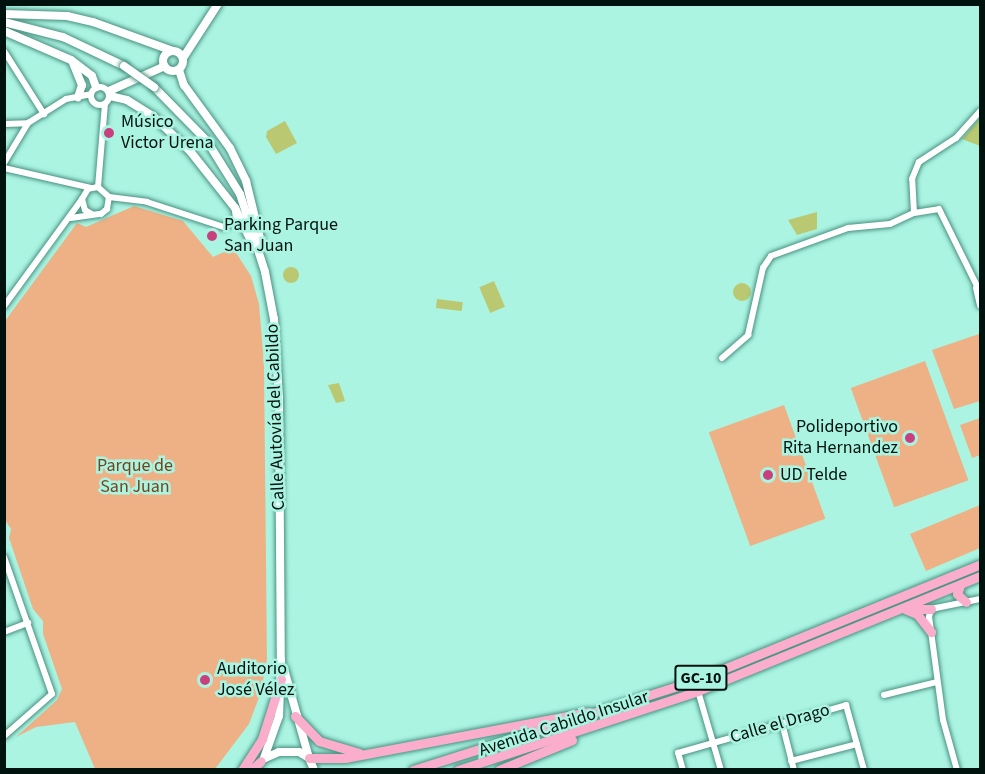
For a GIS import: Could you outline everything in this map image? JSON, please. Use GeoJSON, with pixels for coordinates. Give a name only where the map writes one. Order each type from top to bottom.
{"type":"FeatureCollection","features":[{"type":"Feature","properties":{"kind":"main road"},"geometry":{"type":"LineString","coordinates":[[4,14],[93,22],[173,51]]}},
{"type":"Feature","properties":{"kind":"main road","name":"Calle Autovía del Cabildo"},"geometry":{"type":"LineString","coordinates":[[4,22],[63,37],[124,66],[154,87],[194,125],[230,176],[249,215],[265,272],[273,319],[279,398],[281,679],[279,716],[261,763]]}},
{"type":"Feature","properties":{"kind":"main road"},"geometry":{"type":"LineString","coordinates":[[4,31],[71,60],[92,76],[94,91]]}},
{"type":"Feature","properties":{"kind":"main road"},"geometry":{"type":"LineString","coordinates":[[71,60],[80,74],[78,97]]}},
{"type":"Feature","properties":{"kind":"main road"},"geometry":{"type":"LineString","coordinates":[[179,70],[184,85],[230,148],[246,182],[258,222],[265,272]]}},
{"type":"Feature","properties":{"kind":"main road"},"geometry":{"type":"LineString","coordinates":[[108,97],[127,100],[153,116],[190,151],[235,208],[265,272]]}},
{"type":"Feature","properties":{"kind":"main road","name":"Avenida Cabildo Insular"},"geometry":{"type":"LineString","coordinates":[[412,770],[626,705],[820,632],[981,564]]}},
{"type":"Feature","properties":{"kind":"main road","name":"Avenida Cabildo Insular"},"geometry":{"type":"LineString","coordinates":[[458,770],[621,719],[698,691],[905,609],[981,576]]}},
{"type":"Feature","properties":{"kind":"main road"},"geometry":{"type":"LineString","coordinates":[[960,585],[957,594],[966,602]]}},
{"type":"Feature","properties":{"kind":"main road"},"geometry":{"type":"LineString","coordinates":[[905,609],[931,609]]}},
{"type":"Feature","properties":{"kind":"main road"},"geometry":{"type":"LineString","coordinates":[[905,609],[917,614],[931,632]]}},
{"type":"Feature","properties":{"kind":"main road","name":"Calle Autovía del Cabildo"},"geometry":{"type":"LineString","coordinates":[[281,660],[314,770]]}},
{"type":"Feature","properties":{"kind":"main road"},"geometry":{"type":"LineString","coordinates":[[242,770],[262,739],[281,679]]}},
{"type":"Feature","properties":{"kind":"main road"},"geometry":{"type":"LineString","coordinates":[[251,770],[289,750],[309,758],[362,753],[626,705]]}},
{"type":"Feature","properties":{"kind":"main road"},"geometry":{"type":"LineString","coordinates":[[296,716],[319,741],[362,753]]}},
{"type":"Feature","properties":{"kind":"main road"},"geometry":{"type":"LineString","coordinates":[[498,770],[621,719]]}},
{"type":"Feature","properties":{"kind":"street"},"geometry":{"type":"LineString","coordinates":[[183,58],[173,51],[165,56],[165,66],[169,71],[179,70],[183,58],[218,4]]}},
{"type":"Feature","properties":{"kind":"street"},"geometry":{"type":"LineString","coordinates":[[4,51],[44,114]]}},
{"type":"Feature","properties":{"kind":"street"},"geometry":{"type":"LineString","coordinates":[[94,91],[95,103],[165,66]]}},
{"type":"Feature","properties":{"kind":"street"},"geometry":{"type":"LineString","coordinates":[[4,123],[28,123],[66,99],[94,91],[108,97]]}},
{"type":"Feature","properties":{"kind":"street"},"geometry":{"type":"LineString","coordinates":[[4,306],[71,218],[82,198],[95,188],[108,97]]}},
{"type":"Feature","properties":{"kind":"street"},"geometry":{"type":"LineString","coordinates":[[914,213],[912,179],[919,162],[956,138],[981,111]]}},
{"type":"Feature","properties":{"kind":"street"},"geometry":{"type":"LineString","coordinates":[[4,163],[28,123]]}},
{"type":"Feature","properties":{"kind":"street"},"geometry":{"type":"LineString","coordinates":[[4,168],[95,188],[109,197],[147,202],[224,227],[236,220],[235,208]]}},
{"type":"Feature","properties":{"kind":"street"},"geometry":{"type":"LineString","coordinates":[[71,218],[104,212],[109,197]]}},
{"type":"Feature","properties":{"kind":"street"},"geometry":{"type":"LineString","coordinates":[[82,198],[85,210],[92,214]]}},
{"type":"Feature","properties":{"kind":"street"},"geometry":{"type":"LineString","coordinates":[[722,358],[748,335],[763,268],[771,256],[821,235],[848,228],[890,224],[914,213],[939,209],[981,292]]}},
{"type":"Feature","properties":{"kind":"street"},"geometry":{"type":"LineString","coordinates":[[974,279],[981,306]]}},
{"type":"Feature","properties":{"kind":"street"},"geometry":{"type":"LineString","coordinates":[[4,557],[52,694],[4,736]]}},
{"type":"Feature","properties":{"kind":"street"},"geometry":{"type":"LineString","coordinates":[[957,770],[943,720],[931,632],[931,609],[981,599]]}},
{"type":"Feature","properties":{"kind":"street"},"geometry":{"type":"LineString","coordinates":[[4,632],[28,623]]}},
{"type":"Feature","properties":{"kind":"street"},"geometry":{"type":"LineString","coordinates":[[884,695],[937,682]]}},
{"type":"Feature","properties":{"kind":"street"},"geometry":{"type":"LineString","coordinates":[[698,691],[721,770]]}},
{"type":"Feature","properties":{"kind":"street","name":"Calle el Drago"},"geometry":{"type":"LineString","coordinates":[[683,770],[678,753],[846,705],[857,744]]}},
{"type":"Feature","properties":{"kind":"street"},"geometry":{"type":"LineString","coordinates":[[782,723],[794,770]]}},
{"type":"Feature","properties":{"kind":"street"},"geometry":{"type":"LineString","coordinates":[[791,760],[857,744],[864,770]]}},
{"type":"Feature","properties":{"kind":"green space","name":"Parque de San Juan"},"geometry":{"type":"Polygon","coordinates":[[[134,206],[183,221],[213,257],[233,248],[251,276],[259,304],[264,364],[267,660],[260,695],[249,724],[215,769],[95,769],[75,722],[36,727],[16,737],[57,700],[62,689],[43,634],[43,621],[33,609],[9,538],[11,529],[5,520],[5,321],[77,223],[86,227],[134,206]]]}},
{"type":"Feature","properties":{"kind":"green space"},"geometry":{"type":"Polygon","coordinates":[[[979,334],[980,401],[954,409],[932,350],[979,334]]]}},
{"type":"Feature","properties":{"kind":"green space"},"geometry":{"type":"Polygon","coordinates":[[[925,361],[968,480],[894,507],[851,388],[925,361]]]}},
{"type":"Feature","properties":{"kind":"green space","name":"UD Telde"},"geometry":{"type":"Polygon","coordinates":[[[784,405],[825,519],[750,546],[709,432],[784,405]]]}},
{"type":"Feature","properties":{"kind":"green space"},"geometry":{"type":"Polygon","coordinates":[[[980,418],[980,455],[972,458],[960,425],[980,418]]]}},
{"type":"Feature","properties":{"kind":"green space"},"geometry":{"type":"Polygon","coordinates":[[[980,505],[980,548],[926,571],[910,534],[980,505]]]}},
{"type":"Feature","properties":{"kind":"shaded area"},"geometry":{"type":"Polygon","coordinates":[[[980,118],[980,146],[962,139],[980,118]]]}},
{"type":"Feature","properties":{"kind":"shaded area"},"geometry":{"type":"Polygon","coordinates":[[[285,121],[297,143],[276,154],[266,137],[267,131],[285,121]]]}},
{"type":"Feature","properties":{"kind":"shaded area"},"geometry":{"type":"Polygon","coordinates":[[[817,212],[817,229],[797,235],[788,220],[817,212]]]}},
{"type":"Feature","properties":{"kind":"shaded area"},"geometry":{"type":"Polygon","coordinates":[[[291,267],[299,275],[291,283],[283,275],[291,267]]]}},
{"type":"Feature","properties":{"kind":"shaded area"},"geometry":{"type":"Polygon","coordinates":[[[494,281],[505,307],[490,313],[479,287],[494,281]]]}},
{"type":"Feature","properties":{"kind":"shaded area"},"geometry":{"type":"Polygon","coordinates":[[[742,283],[748,286],[751,292],[748,298],[742,301],[736,298],[733,292],[736,286],[742,283]]]}},
{"type":"Feature","properties":{"kind":"shaded area"},"geometry":{"type":"Polygon","coordinates":[[[437,299],[463,302],[462,311],[436,308],[437,299]]]}},
{"type":"Feature","properties":{"kind":"shaded area"},"geometry":{"type":"Polygon","coordinates":[[[339,383],[345,401],[336,403],[328,385],[339,383]]]}},
{"type":"Feature","properties":{"kind":"place","name":"Músico Victor Urena"},"geometry":{"type":"Point","coordinates":[109,133]}},
{"type":"Feature","properties":{"kind":"place","name":"Parking Parque San Juan"},"geometry":{"type":"Point","coordinates":[212,236]}},
{"type":"Feature","properties":{"kind":"place","name":"Polideportivo Rita Hernandez"},"geometry":{"type":"Point","coordinates":[910,438]}},
{"type":"Feature","properties":{"kind":"place","name":"UD Telde"},"geometry":{"type":"Point","coordinates":[768,475]}},
{"type":"Feature","properties":{"kind":"place","name":"Auditorio José Vélez"},"geometry":{"type":"Point","coordinates":[205,680]}}]}
